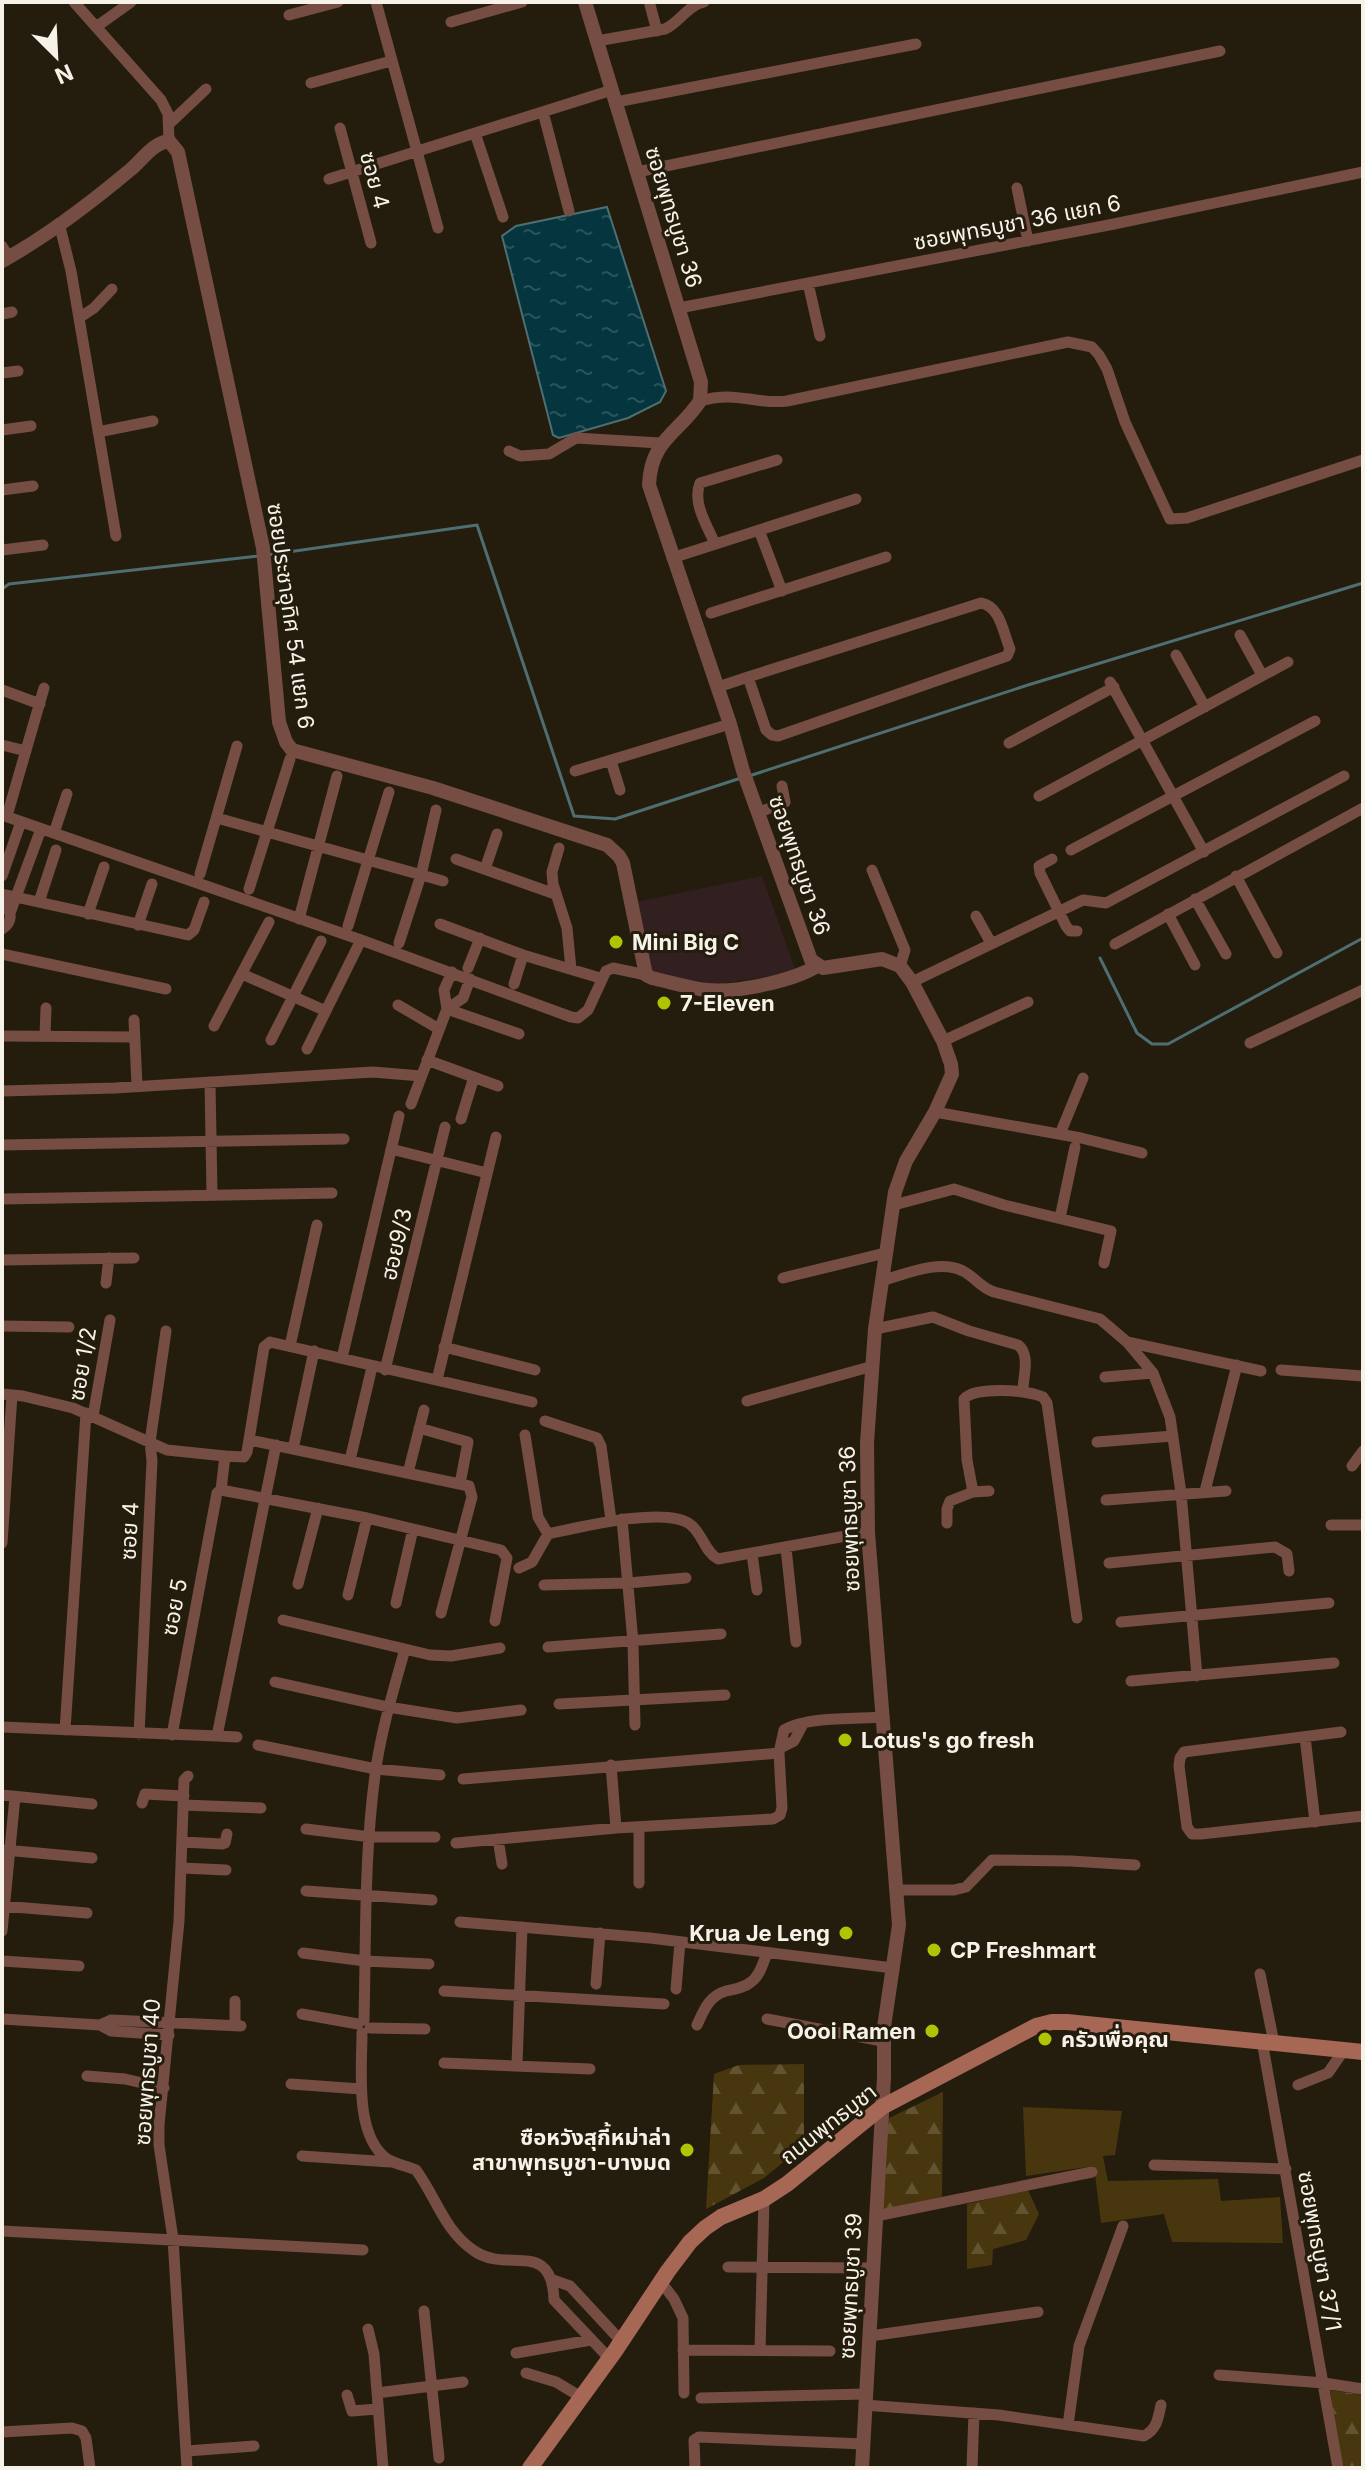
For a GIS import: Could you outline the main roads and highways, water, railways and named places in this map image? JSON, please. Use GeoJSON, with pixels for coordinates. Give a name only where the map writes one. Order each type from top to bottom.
{"type":"FeatureCollection","features":[{"type":"Feature","properties":{"kind":"main road","name":"ถนนพุทธบูชา"},"geometry":{"type":"LineString","coordinates":[[530,2468],[690,2242],[705,2228],[787,2184],[882,2107],[1014,2037],[1052,2022],[1363,2052]]}},
{"type":"Feature","properties":{"kind":"water"},"geometry":{"type":"Polygon","coordinates":[[[607,207],[666,391],[660,402],[628,418],[559,438],[553,435],[502,236],[516,226],[607,207]]]}},
{"type":"Feature","properties":{"kind":"waterway"},"geometry":{"type":"LineString","coordinates":[[267,555],[477,525],[574,816],[615,819],[741,778]]}},
{"type":"Feature","properties":{"kind":"waterway"},"geometry":{"type":"LineString","coordinates":[[2,589],[9,584],[259,556]]}},
{"type":"Feature","properties":{"kind":"waterway"},"geometry":{"type":"LineString","coordinates":[[749,776],[1028,685],[1363,583]]}},
{"type":"Feature","properties":{"kind":"waterway"},"geometry":{"type":"LineString","coordinates":[[1100,958],[1137,1033],[1152,1044],[1168,1044],[1363,938]]}},
{"type":"Feature","properties":{"kind":"place","name":"Mini Big C"},"geometry":{"type":"Point","coordinates":[616,942]}},
{"type":"Feature","properties":{"kind":"place","name":"7-Eleven"},"geometry":{"type":"Point","coordinates":[664,1003]}},
{"type":"Feature","properties":{"kind":"place","name":"Lotus's go fresh"},"geometry":{"type":"Point","coordinates":[845,1740]}},
{"type":"Feature","properties":{"kind":"place","name":"Krua Je Leng"},"geometry":{"type":"Point","coordinates":[846,1933]}},
{"type":"Feature","properties":{"kind":"place","name":"CP Freshmart"},"geometry":{"type":"Point","coordinates":[934,1950]}},
{"type":"Feature","properties":{"kind":"place","name":"Oooi Ramen"},"geometry":{"type":"Point","coordinates":[932,2031]}},
{"type":"Feature","properties":{"kind":"place","name":"ครัวเพื่อคุณ"},"geometry":{"type":"Point","coordinates":[1045,2039]}},
{"type":"Feature","properties":{"kind":"place","name":"ซือหวังสุกี้หม่าล่า สาขาพุทธบูชา-บางมด"},"geometry":{"type":"Point","coordinates":[687,2150]}}]}
